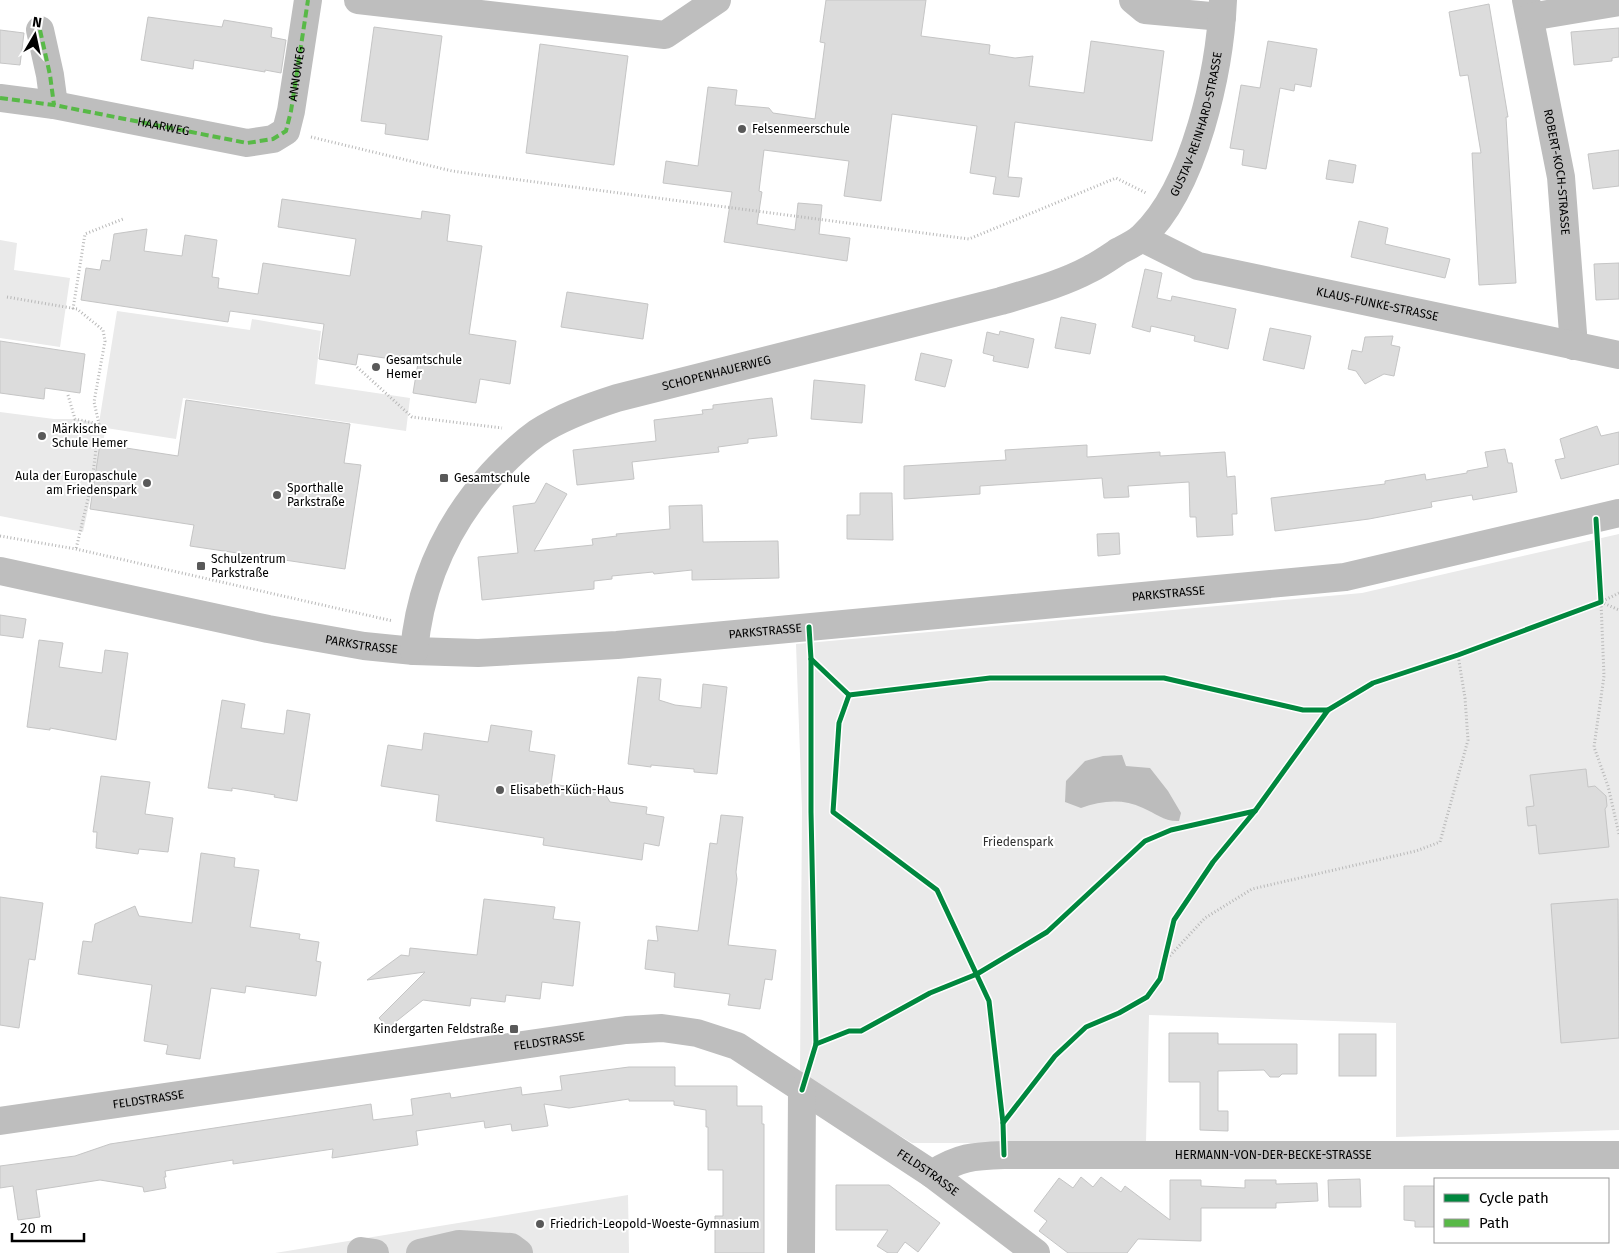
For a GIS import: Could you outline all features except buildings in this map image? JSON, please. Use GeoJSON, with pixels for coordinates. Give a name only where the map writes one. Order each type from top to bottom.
{"type":"FeatureCollection","features":[{"type":"Feature","properties":{"kind":"street","name":"ANNOWEG"},"geometry":{"type":"LineString","coordinates":[[280,135],[291,111],[308,0]]}},
{"type":"Feature","properties":{"kind":"street"},"geometry":{"type":"LineString","coordinates":[[358,0],[665,36],[718,0]]}},
{"type":"Feature","properties":{"kind":"street"},"geometry":{"type":"LineString","coordinates":[[1133,0],[1145,10],[1223,8]]}},
{"type":"Feature","properties":{"kind":"street"},"geometry":{"type":"LineString","coordinates":[[1528,9],[1619,2]]}},
{"type":"Feature","properties":{"kind":"street","name":"GUSTAV-REINHARD-STRASSE"},"geometry":{"type":"LineString","coordinates":[[1142,238],[1169,203],[1184,173],[1206,110],[1213,81],[1223,8]]}},
{"type":"Feature","properties":{"kind":"street","name":"ROBERT-KOCH-STRASSE"},"geometry":{"type":"LineString","coordinates":[[1528,9],[1561,176],[1574,346]]}},
{"type":"Feature","properties":{"kind":"street"},"geometry":{"type":"LineString","coordinates":[[40,30],[50,75],[54,105]]}},
{"type":"Feature","properties":{"kind":"street","name":"HAARWEG"},"geometry":{"type":"LineString","coordinates":[[0,98],[54,105],[247,143],[280,135]]}},
{"type":"Feature","properties":{"kind":"street","name":"KLAUS-FUNKE-STRASSE"},"geometry":{"type":"LineString","coordinates":[[1142,238],[1198,266],[1619,355]]}},
{"type":"Feature","properties":{"kind":"street","name":"SCHOPENHAUERWEG"},"geometry":{"type":"LineString","coordinates":[[415,639],[425,593],[442,545],[460,514],[475,494],[516,450],[537,433],[576,412],[617,398],[1039,290],[1090,269],[1142,238]]}},
{"type":"Feature","properties":{"kind":"street","name":"PARKSTRASSE"},"geometry":{"type":"LineString","coordinates":[[0,571],[268,629],[364,646],[415,639],[478,653],[618,645],[1345,576],[1619,513]]}},
{"type":"Feature","properties":{"kind":"street","name":"FELDSTRASSE"},"geometry":{"type":"LineString","coordinates":[[0,1121],[626,1030],[662,1028],[696,1033],[737,1046],[932,1174],[1036,1253]]}},
{"type":"Feature","properties":{"kind":"street"},"geometry":{"type":"LineString","coordinates":[[801,1253],[802,1090]]}},
{"type":"Feature","properties":{"kind":"street","name":"HERMANN-VON-DER-BECKE-STRASSE"},"geometry":{"type":"LineString","coordinates":[[932,1174],[950,1162],[972,1156],[1004,1154],[1619,1155]]}},
{"type":"Feature","properties":{"kind":"street"},"geometry":{"type":"LineString","coordinates":[[420,1253],[457,1249],[511,1247],[519,1253]]}},
{"type":"Feature","properties":{"kind":"street"},"geometry":{"type":"LineString","coordinates":[[361,1253],[361,1251],[376,1253]]}},
{"type":"Feature","properties":{"kind":"path"},"geometry":{"type":"LineString","coordinates":[[280,135],[452,171],[970,239],[1116,178],[1169,203]]}},
{"type":"Feature","properties":{"kind":"path"},"geometry":{"type":"LineString","coordinates":[[73,309],[85,234],[123,219]]}},
{"type":"Feature","properties":{"kind":"path"},"geometry":{"type":"LineString","coordinates":[[7,297],[77,309],[103,330],[104,341],[94,402],[99,424],[92,482],[76,549]]}},
{"type":"Feature","properties":{"kind":"path"},"geometry":{"type":"LineString","coordinates":[[357,368],[412,417],[477,425]]}},
{"type":"Feature","properties":{"kind":"path"},"geometry":{"type":"LineString","coordinates":[[68,395],[75,419],[99,424]]}},
{"type":"Feature","properties":{"kind":"path"},"geometry":{"type":"LineString","coordinates":[[0,536],[76,549],[415,639]]}},
{"type":"Feature","properties":{"kind":"path"},"geometry":{"type":"LineString","coordinates":[[1600,602],[1619,593]]}},
{"type":"Feature","properties":{"kind":"path"},"geometry":{"type":"LineString","coordinates":[[1600,602],[1619,610]]}},
{"type":"Feature","properties":{"kind":"path"},"geometry":{"type":"LineString","coordinates":[[1600,602],[1604,676],[1594,747],[1608,786],[1619,834]]}},
{"type":"Feature","properties":{"kind":"path"},"geometry":{"type":"LineString","coordinates":[[1165,961],[1205,918],[1252,889],[1416,852],[1440,842],[1468,740],[1458,655]]}},
{"type":"Feature","properties":{"kind":"green space"},"geometry":{"type":"Polygon","coordinates":[[[0,240],[17,243],[14,270],[70,278],[60,347],[0,338],[0,240]]]}},
{"type":"Feature","properties":{"kind":"green space"},"geometry":{"type":"Polygon","coordinates":[[[117,311],[250,330],[252,319],[321,331],[315,384],[410,398],[406,431],[183,398],[176,439],[106,428],[83,532],[0,516],[0,412],[99,423],[117,311]]]}},
{"type":"Feature","properties":{"kind":"green space","name":"Friedenspark"},"geometry":{"type":"Polygon","coordinates":[[[1619,534],[1619,1130],[1396,1137],[1396,1023],[1149,1015],[1146,1143],[912,1143],[800,1076],[802,809],[796,644],[1362,593],[1619,534]]]}},
{"type":"Feature","properties":{"kind":"green space","name":"Friedrich-Leopold-Woeste-Gymnasium"},"geometry":{"type":"Polygon","coordinates":[[[628,1195],[629,1253],[275,1253],[628,1195]]]}},
{"type":"Feature","properties":{"kind":"shaded area"},"geometry":{"type":"Polygon","coordinates":[[[1122,755],[1126,766],[1150,768],[1168,791],[1181,813],[1179,821],[1165,819],[1143,808],[1127,803],[1104,802],[1081,808],[1065,802],[1066,781],[1085,761],[1103,756],[1122,755]]]}},
{"type":"Feature","properties":{"kind":"marked path"},"geometry":{"type":"LineString","coordinates":[[0,98],[54,105],[247,143],[273,139],[286,131],[291,111],[308,0]]}},
{"type":"Feature","properties":{"kind":"marked path"},"geometry":{"type":"LineString","coordinates":[[40,30],[50,75],[54,105]]}},
{"type":"Feature","properties":{"kind":"cycle path"},"geometry":{"type":"LineString","coordinates":[[1328,710],[1373,683],[1458,655],[1601,602],[1596,519]]}},
{"type":"Feature","properties":{"kind":"cycle path"},"geometry":{"type":"LineString","coordinates":[[802,1090],[816,1044],[809,627]]}},
{"type":"Feature","properties":{"kind":"cycle path"},"geometry":{"type":"LineString","coordinates":[[811,659],[849,695],[990,678],[1164,678],[1303,710],[1328,710],[1255,811],[1213,862],[1174,920],[1160,979],[1147,997],[1119,1013],[1086,1027],[1055,1056],[1003,1123],[1004,1155]]}},
{"type":"Feature","properties":{"kind":"cycle path"},"geometry":{"type":"LineString","coordinates":[[849,695],[839,723],[833,812],[937,890],[989,1001],[1003,1123]]}},
{"type":"Feature","properties":{"kind":"cycle path"},"geometry":{"type":"LineString","coordinates":[[816,1044],[849,1031],[861,1031],[930,993],[977,974],[1047,932],[1145,841],[1171,830],[1255,811]]}},
{"type":"Feature","properties":{"kind":"place","name":"Felsenmeerschule"},"geometry":{"type":"Point","coordinates":[742,129]}},
{"type":"Feature","properties":{"kind":"place","name":"Gesamtschule Hemer"},"geometry":{"type":"Point","coordinates":[376,367]}},
{"type":"Feature","properties":{"kind":"place","name":"Märkische Schule Hemer"},"geometry":{"type":"Point","coordinates":[42,436]}},
{"type":"Feature","properties":{"kind":"place","name":"Gesamtschule"},"geometry":{"type":"Point","coordinates":[444,478]}},
{"type":"Feature","properties":{"kind":"place","name":"Aula der Europaschule am Friedenspark"},"geometry":{"type":"Point","coordinates":[147,483]}},
{"type":"Feature","properties":{"kind":"place","name":"Sporthalle Parkstraße"},"geometry":{"type":"Point","coordinates":[277,495]}},
{"type":"Feature","properties":{"kind":"place","name":"Schulzentrum Parkstraße"},"geometry":{"type":"Point","coordinates":[201,566]}},
{"type":"Feature","properties":{"kind":"place","name":"Elisabeth-Küch-Haus"},"geometry":{"type":"Point","coordinates":[500,790]}},
{"type":"Feature","properties":{"kind":"place","name":"Kindergarten Feldstraße"},"geometry":{"type":"Point","coordinates":[514,1029]}},
{"type":"Feature","properties":{"kind":"place","name":"Friedrich-Leopold-Woeste-Gymnasium"},"geometry":{"type":"Point","coordinates":[540,1224]}}]}
